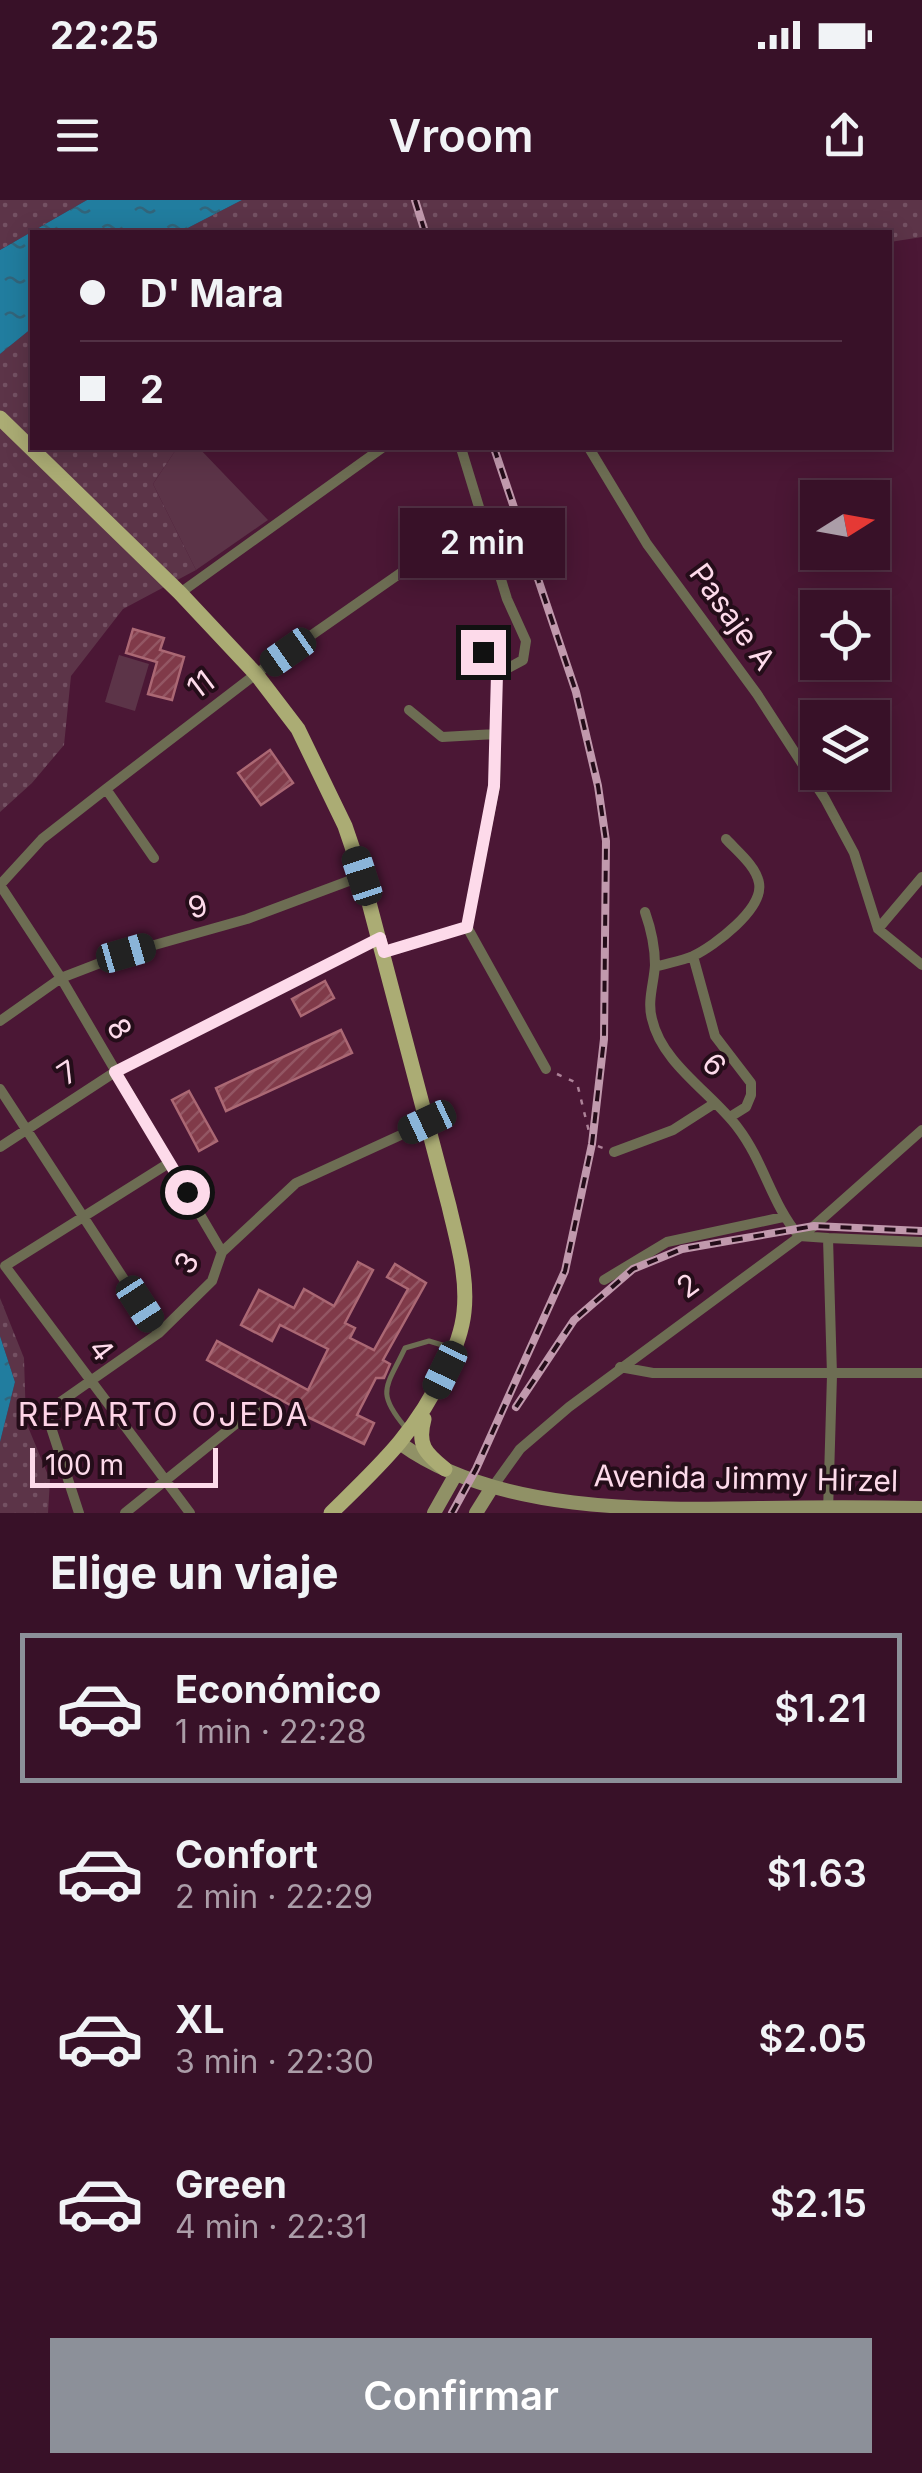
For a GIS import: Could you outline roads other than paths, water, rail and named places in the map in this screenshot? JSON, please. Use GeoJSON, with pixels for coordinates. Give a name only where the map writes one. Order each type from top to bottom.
{"type":"FeatureCollection","features":[{"type":"Feature","properties":{"kind":"main road"},"geometry":{"type":"LineString","coordinates":[[0,418],[30,446]]}},
{"type":"Feature","properties":{"kind":"main road"},"geometry":{"type":"LineString","coordinates":[[34,450],[180,593],[256,674],[298,730],[345,826],[382,945],[450,1206],[465,1288],[464,1315],[455,1349],[427,1408],[406,1438],[331,1513]]}},
{"type":"Feature","properties":{"kind":"main road"},"geometry":{"type":"LineString","coordinates":[[427,1408],[420,1442],[424,1452],[450,1472],[434,1513]]}},
{"type":"Feature","properties":{"kind":"main road","name":"Avenida Jimmy Hirzel"},"geometry":{"type":"LineString","coordinates":[[406,1438],[450,1472],[491,1489],[590,1506],[629,1511],[922,1508]]}},
{"type":"Feature","properties":{"kind":"main road"},"geometry":{"type":"LineString","coordinates":[[476,1513],[491,1489]]}},
{"type":"Feature","properties":{"kind":"street"},"geometry":{"type":"LineString","coordinates":[[180,593],[379,450]]}},
{"type":"Feature","properties":{"kind":"street"},"geometry":{"type":"LineString","coordinates":[[462,450],[501,581],[526,641],[523,660],[497,674]]}},
{"type":"Feature","properties":{"kind":"street","name":"Pasaje A"},"geometry":{"type":"LineString","coordinates":[[591,450],[646,544],[736,664],[825,798],[854,853],[878,930]]}},
{"type":"Feature","properties":{"kind":"street","name":"11"},"geometry":{"type":"LineString","coordinates":[[0,885],[42,839],[106,789],[256,674],[444,542]]}},
{"type":"Feature","properties":{"kind":"street"},"geometry":{"type":"LineString","coordinates":[[483,652],[497,674],[494,786],[467,927],[546,1068]]}},
{"type":"Feature","properties":{"kind":"street"},"geometry":{"type":"LineString","coordinates":[[410,710],[442,737],[496,734]]}},
{"type":"Feature","properties":{"kind":"street"},"geometry":{"type":"LineString","coordinates":[[106,789],[154,858]]}},
{"type":"Feature","properties":{"kind":"street"},"geometry":{"type":"LineString","coordinates":[[655,967],[693,956],[712,945],[756,901],[761,888],[756,872],[726,839]]}},
{"type":"Feature","properties":{"kind":"street","name":"9"},"geometry":{"type":"LineString","coordinates":[[0,1021],[61,978],[126,953],[247,919],[362,876]]}},
{"type":"Feature","properties":{"kind":"street"},"geometry":{"type":"LineString","coordinates":[[922,877],[878,930],[922,965]]}},
{"type":"Feature","properties":{"kind":"street","name":"8"},"geometry":{"type":"LineString","coordinates":[[0,885],[61,978],[222,1252]]}},
{"type":"Feature","properties":{"kind":"street","name":"6"},"geometry":{"type":"LineString","coordinates":[[645,912],[655,967],[650,996],[652,1020],[661,1042],[730,1118],[766,1172],[783,1217],[799,1236]]}},
{"type":"Feature","properties":{"kind":"street","name":"7"},"geometry":{"type":"LineString","coordinates":[[0,1146],[115,1072],[382,945],[467,927]]}},
{"type":"Feature","properties":{"kind":"street"},"geometry":{"type":"LineString","coordinates":[[693,956],[715,1036],[751,1083],[746,1107],[730,1118]]}},
{"type":"Feature","properties":{"kind":"street"},"geometry":{"type":"LineString","coordinates":[[0,1089],[158,1333]]}},
{"type":"Feature","properties":{"kind":"street"},"geometry":{"type":"LineString","coordinates":[[614,1152],[673,1130],[715,1103]]}},
{"type":"Feature","properties":{"kind":"street","name":"3"},"geometry":{"type":"LineString","coordinates":[[79,1513],[46,1412],[158,1333],[212,1281],[222,1252],[296,1182],[427,1122]]}},
{"type":"Feature","properties":{"kind":"street","name":"2"},"geometry":{"type":"LineString","coordinates":[[491,1489],[520,1449],[620,1367],[799,1236],[922,1130]]}},
{"type":"Feature","properties":{"kind":"street"},"geometry":{"type":"LineString","coordinates":[[82,1217],[170,1163]]}},
{"type":"Feature","properties":{"kind":"street","name":"4"},"geometry":{"type":"LineString","coordinates":[[82,1217],[5,1266],[190,1513]]}},
{"type":"Feature","properties":{"kind":"street"},"geometry":{"type":"LineString","coordinates":[[604,1280],[667,1242],[783,1217]]}},
{"type":"Feature","properties":{"kind":"street"},"geometry":{"type":"LineString","coordinates":[[799,1236],[922,1242]]}},
{"type":"Feature","properties":{"kind":"street"},"geometry":{"type":"LineString","coordinates":[[828,1238],[832,1374],[828,1510]]}},
{"type":"Feature","properties":{"kind":"street"},"geometry":{"type":"LineString","coordinates":[[620,1367],[653,1373],[922,1373]]}},
{"type":"Feature","properties":{"kind":"street"},"geometry":{"type":"LineString","coordinates":[[124,1513],[258,1406]]}},
{"type":"Feature","properties":{"kind":"lane"},"geometry":{"type":"LineString","coordinates":[[406,1438],[388,1406],[386,1390],[405,1348],[429,1341],[455,1349]]}},
{"type":"Feature","properties":{"kind":"water"},"geometry":{"type":"Polygon","coordinates":[[[87,200],[242,200],[184,230],[35,230],[87,200]]]}},
{"type":"Feature","properties":{"kind":"water"},"geometry":{"type":"Polygon","coordinates":[[[30,233],[30,330],[0,354],[0,250],[30,233]]]}},
{"type":"Feature","properties":{"kind":"water"},"geometry":{"type":"Polygon","coordinates":[[[0,1336],[15,1382],[0,1442],[0,1336]]]}},
{"type":"Feature","properties":{"kind":"railway"},"geometry":{"type":"LineString","coordinates":[[415,200],[424,230]]}},
{"type":"Feature","properties":{"kind":"railway"},"geometry":{"type":"LineString","coordinates":[[452,1513],[476,1469],[565,1271],[592,1144],[604,1039],[606,841],[598,786],[576,692],[495,450]]}},
{"type":"Feature","properties":{"kind":"railway"},"geometry":{"type":"LineString","coordinates":[[516,1407],[574,1320],[633,1269],[682,1249],[814,1226],[922,1231]]}},
{"type":"Feature","properties":{"kind":"district","name":"REPARTO OJEDA"},"geometry":{"type":"Point","coordinates":[164,1415]}}]}
